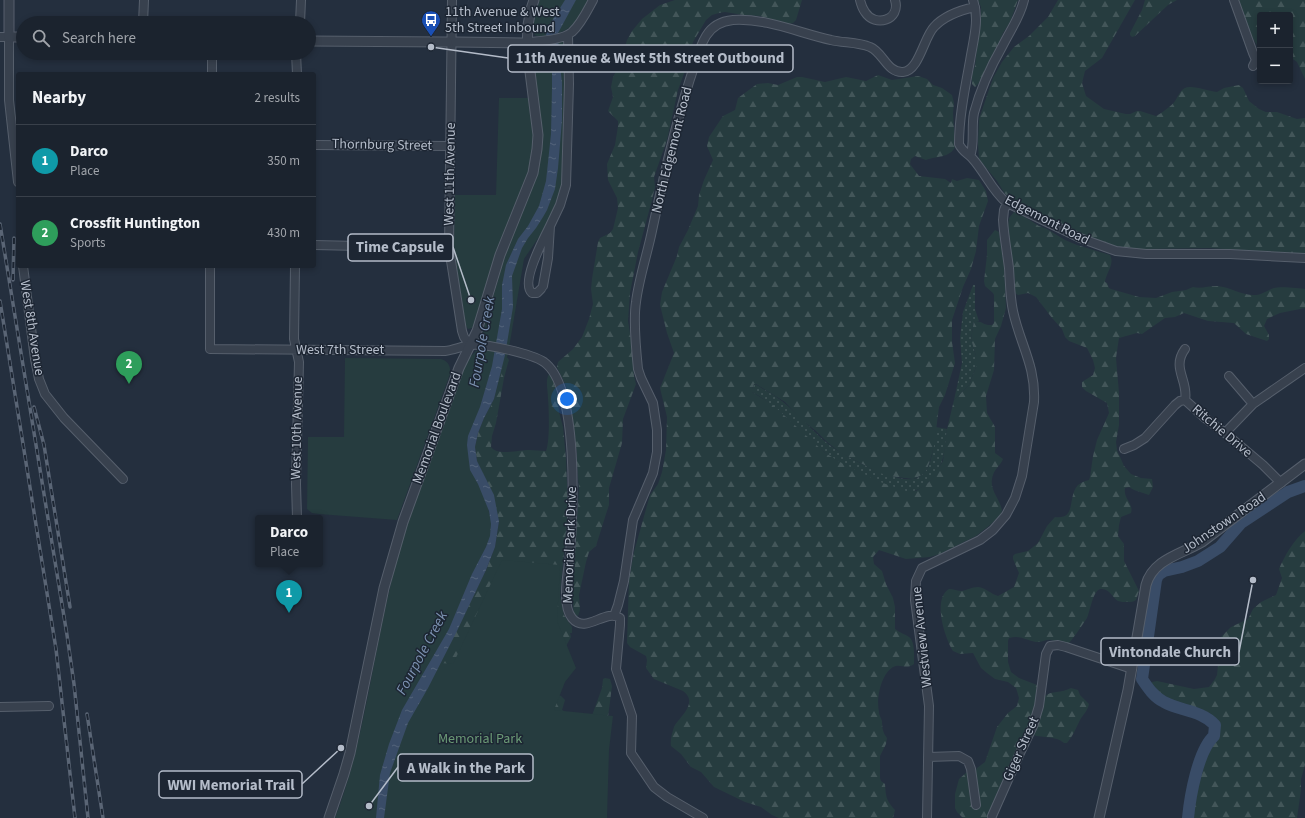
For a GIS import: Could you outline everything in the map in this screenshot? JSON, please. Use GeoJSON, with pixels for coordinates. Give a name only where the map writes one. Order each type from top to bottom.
{"type":"FeatureCollection","features":[{"type":"Feature","properties":{"kind":"street"},"geometry":{"type":"LineString","coordinates":[[9,0],[5,37],[9,100],[16,164]]}},
{"type":"Feature","properties":{"kind":"street"},"geometry":{"type":"LineString","coordinates":[[144,0],[144,16]]}},
{"type":"Feature","properties":{"kind":"street"},"geometry":{"type":"LineString","coordinates":[[300,16],[301,0]]}},
{"type":"Feature","properties":{"kind":"street","name":"West 11th Avenue"},"geometry":{"type":"LineString","coordinates":[[452,0],[449,248],[462,331],[464,337],[470,345]]}},
{"type":"Feature","properties":{"kind":"street","name":"Memorial Boulevard"},"geometry":{"type":"LineString","coordinates":[[329,818],[350,753],[391,559],[412,496],[459,368],[479,325],[500,255],[529,185],[536,161],[538,135],[537,120],[524,42],[534,0]]}},
{"type":"Feature","properties":{"kind":"street"},"geometry":{"type":"LineString","coordinates":[[316,41],[524,42],[547,40],[564,36],[578,25],[593,0]]}},
{"type":"Feature","properties":{"kind":"street"},"geometry":{"type":"LineString","coordinates":[[860,0],[867,15],[875,20],[884,21],[891,18],[896,7],[895,0]]}},
{"type":"Feature","properties":{"kind":"street"},"geometry":{"type":"LineString","coordinates":[[970,156],[973,149],[972,124],[977,104],[999,52],[1020,15],[1024,0]]}},
{"type":"Feature","properties":{"kind":"street"},"geometry":{"type":"LineString","coordinates":[[1234,0],[1254,53],[1256,60],[1253,66]]}},
{"type":"Feature","properties":{"kind":"street","name":"Edgemont Road"},"geometry":{"type":"LineString","coordinates":[[974,3],[976,21],[964,94],[959,140],[961,148],[970,156],[998,194],[1007,203],[1080,238],[1120,252],[1146,254],[1230,254],[1305,258]]}},
{"type":"Feature","properties":{"kind":"street","name":"North Edgemont Road"},"geometry":{"type":"LineString","coordinates":[[614,616],[624,581],[632,520],[653,472],[657,452],[657,430],[653,403],[638,369],[635,312],[640,281],[669,154],[699,49],[709,31],[719,23],[731,20],[781,26],[828,40],[871,47],[893,69],[906,72],[915,65],[929,33],[936,25],[940,21],[974,3]]}},
{"type":"Feature","properties":{"kind":"street"},"geometry":{"type":"LineString","coordinates":[[550,226],[548,258],[542,287],[537,293],[532,293],[529,289],[528,280],[541,244],[560,205],[566,185],[569,84],[564,36]]}},
{"type":"Feature","properties":{"kind":"street"},"geometry":{"type":"LineString","coordinates":[[5,37],[16,38]]}},
{"type":"Feature","properties":{"kind":"street"},"geometry":{"type":"LineString","coordinates":[[212,60],[212,72]]}},
{"type":"Feature","properties":{"kind":"street"},"geometry":{"type":"LineString","coordinates":[[296,60],[296,72]]}},
{"type":"Feature","properties":{"kind":"street","name":"Thornburg Street"},"geometry":{"type":"LineString","coordinates":[[316,145],[450,146]]}},
{"type":"Feature","properties":{"kind":"street","name":"Westview Avenue"},"geometry":{"type":"LineString","coordinates":[[927,818],[929,706],[915,600],[916,581],[922,568],[983,538],[1009,511],[1022,476],[1034,402],[1035,391],[1033,373],[1011,300],[1004,220],[1004,210],[1007,203]]}},
{"type":"Feature","properties":{"kind":"street"},"geometry":{"type":"LineString","coordinates":[[316,245],[449,248]]}},
{"type":"Feature","properties":{"kind":"street","name":"West 8th Avenue"},"geometry":{"type":"LineString","coordinates":[[22,268],[35,359],[39,379],[45,394],[60,414],[123,479]]}},
{"type":"Feature","properties":{"kind":"street","name":"West 7th Street"},"geometry":{"type":"LineString","coordinates":[[210,268],[210,349],[445,351],[455,350],[470,345]]}},
{"type":"Feature","properties":{"kind":"street","name":"West 10th Avenue"},"geometry":{"type":"LineString","coordinates":[[295,268],[294,340],[299,362],[296,484],[297,515]]}},
{"type":"Feature","properties":{"kind":"street","name":"Memorial Park Drive"},"geometry":{"type":"LineString","coordinates":[[470,345],[494,347],[531,356],[546,363],[557,379],[564,400],[568,421],[573,489],[567,591],[568,610],[574,620],[583,623],[589,623],[607,616],[614,616]]}},
{"type":"Feature","properties":{"kind":"street","name":"Ritchie Drive"},"geometry":{"type":"LineString","coordinates":[[1185,349],[1179,359],[1186,394],[1185,400],[1263,465],[1281,483]]}},
{"type":"Feature","properties":{"kind":"street"},"geometry":{"type":"LineString","coordinates":[[1225,433],[1253,404],[1305,368]]}},
{"type":"Feature","properties":{"kind":"street"},"geometry":{"type":"LineString","coordinates":[[1229,376],[1253,404]]}},
{"type":"Feature","properties":{"kind":"street"},"geometry":{"type":"LineString","coordinates":[[1124,449],[1139,442],[1175,405],[1180,401],[1185,400]]}},
{"type":"Feature","properties":{"kind":"street","name":"Johnstown Road"},"geometry":{"type":"LineString","coordinates":[[1099,818],[1132,669],[1148,578],[1154,569],[1166,560],[1202,542],[1305,464]]}},
{"type":"Feature","properties":{"kind":"street"},"geometry":{"type":"LineString","coordinates":[[614,616],[620,618],[616,669],[632,716],[631,753],[654,787],[698,817]]}},
{"type":"Feature","properties":{"kind":"street","name":"Giger Street"},"geometry":{"type":"LineString","coordinates":[[992,816],[1033,726],[1039,706],[1046,654],[1050,646],[1058,645],[1066,647],[1132,669]]}},
{"type":"Feature","properties":{"kind":"street"},"geometry":{"type":"LineString","coordinates":[[0,707],[49,706]]}},
{"type":"Feature","properties":{"kind":"street"},"geometry":{"type":"LineString","coordinates":[[928,757],[959,756],[968,761],[971,770],[976,805]]}},
{"type":"Feature","properties":{"kind":"green space"},"geometry":{"type":"Polygon","coordinates":[[[539,0],[588,0],[577,19],[569,28],[557,34],[540,37],[536,36],[532,30],[539,0]]]}},
{"type":"Feature","properties":{"kind":"green space"},"geometry":{"type":"Polygon","coordinates":[[[675,0],[802,0],[796,20],[793,23],[788,24],[760,16],[725,12],[712,15],[706,20],[693,42],[678,90],[667,140],[654,177],[655,187],[638,252],[630,293],[628,321],[636,384],[623,419],[622,443],[609,488],[609,505],[596,546],[589,552],[586,562],[579,595],[580,610],[578,616],[574,614],[572,596],[579,489],[577,453],[566,386],[557,367],[558,362],[573,349],[582,337],[589,319],[593,304],[591,289],[598,242],[600,238],[610,233],[613,229],[618,208],[617,198],[608,180],[607,164],[615,145],[618,126],[618,121],[608,111],[613,97],[611,87],[613,77],[620,64],[627,40],[632,31],[642,19],[660,5],[675,0]]]}},
{"type":"Feature","properties":{"kind":"green space"},"geometry":{"type":"Polygon","coordinates":[[[978,0],[1018,0],[1010,22],[987,65],[982,80],[975,87],[972,84],[972,74],[975,66],[981,13],[981,7],[978,0]]]}},
{"type":"Feature","properties":{"kind":"green space"},"geometry":{"type":"Polygon","coordinates":[[[1058,0],[1135,0],[1102,58],[1085,71],[1082,83],[1086,96],[1104,109],[1126,114],[1140,111],[1156,116],[1172,105],[1184,88],[1190,87],[1217,92],[1224,88],[1239,85],[1243,88],[1249,101],[1259,109],[1266,112],[1277,112],[1297,119],[1305,118],[1305,254],[1210,248],[1124,248],[1073,232],[1025,208],[1005,194],[997,181],[979,159],[979,119],[993,78],[1002,62],[1014,47],[1029,36],[1048,17],[1058,0]]]}},
{"type":"Feature","properties":{"kind":"green space"},"geometry":{"type":"Polygon","coordinates":[[[1145,0],[1177,0],[1168,5],[1135,36],[1132,37],[1130,33],[1142,10],[1145,0]]]}},
{"type":"Feature","properties":{"kind":"green space"},"geometry":{"type":"Polygon","coordinates":[[[1239,0],[1305,0],[1305,79],[1297,62],[1293,59],[1293,12],[1257,12],[1257,44],[1249,32],[1239,0]]]}},
{"type":"Feature","properties":{"kind":"green space"},"geometry":{"type":"Polygon","coordinates":[[[562,41],[564,42],[565,85],[563,178],[560,198],[547,225],[524,259],[509,348],[492,344],[486,339],[483,330],[499,277],[500,266],[536,174],[532,52],[541,45],[562,41]]]}},
{"type":"Feature","properties":{"kind":"green space"},"geometry":{"type":"Polygon","coordinates":[[[878,75],[892,80],[918,76],[927,79],[933,85],[942,88],[952,95],[954,103],[953,113],[955,147],[953,151],[946,155],[926,160],[915,156],[911,159],[910,164],[919,176],[945,179],[951,183],[952,179],[957,181],[967,178],[979,180],[986,191],[988,201],[979,226],[976,251],[971,269],[963,287],[952,320],[952,342],[955,363],[945,395],[939,407],[934,446],[927,469],[922,475],[913,479],[889,476],[880,473],[841,453],[802,420],[785,402],[756,384],[754,384],[752,392],[773,405],[824,452],[838,461],[880,482],[906,491],[916,491],[929,482],[943,461],[947,429],[954,400],[969,385],[976,367],[976,356],[971,339],[974,321],[979,321],[989,325],[994,323],[994,295],[985,286],[984,281],[987,240],[995,230],[999,232],[1004,265],[1006,308],[1001,326],[995,339],[994,370],[986,396],[987,413],[995,427],[995,453],[1003,459],[994,473],[992,480],[993,489],[1002,510],[1001,515],[976,536],[940,554],[930,557],[906,559],[879,550],[873,557],[874,564],[882,571],[886,584],[893,598],[895,607],[895,629],[911,639],[914,648],[914,664],[911,666],[896,666],[889,670],[880,687],[878,700],[882,726],[887,738],[886,744],[880,756],[880,778],[885,784],[888,801],[895,810],[893,818],[779,818],[761,807],[745,802],[714,787],[701,772],[691,767],[681,754],[671,746],[671,737],[674,727],[688,706],[688,696],[683,691],[654,679],[646,668],[646,656],[630,647],[627,643],[629,579],[634,552],[650,495],[658,484],[662,472],[666,450],[667,417],[660,388],[674,353],[660,305],[662,292],[677,256],[679,247],[698,206],[699,195],[713,160],[707,146],[709,137],[723,116],[735,110],[738,98],[757,84],[768,83],[778,85],[797,77],[825,82],[846,77],[866,81],[878,75]]]}},
{"type":"Feature","properties":{"kind":"green space"},"geometry":{"type":"Polygon","coordinates":[[[499,98],[530,98],[534,137],[531,168],[493,266],[474,326],[468,329],[466,326],[455,260],[455,195],[496,195],[499,98]]]}},
{"type":"Feature","properties":{"kind":"green space"},"geometry":{"type":"Polygon","coordinates":[[[1014,212],[1065,240],[1110,255],[1111,265],[1105,282],[1111,289],[1139,297],[1156,298],[1193,287],[1199,288],[1217,286],[1254,295],[1277,287],[1299,288],[1305,289],[1305,308],[1280,313],[1267,319],[1264,326],[1269,335],[1269,339],[1267,341],[1246,334],[1234,323],[1208,321],[1184,313],[1175,317],[1165,318],[1142,334],[1137,333],[1119,338],[1116,358],[1119,393],[1119,425],[1116,442],[1117,450],[1124,466],[1131,474],[1141,478],[1152,479],[1153,487],[1149,495],[1129,487],[1125,488],[1125,492],[1132,510],[1131,513],[1121,517],[1119,525],[1118,536],[1124,544],[1124,561],[1139,591],[1136,600],[1132,602],[1125,602],[1118,601],[1104,589],[1098,590],[1087,618],[1067,644],[1050,640],[1039,642],[1017,637],[1009,638],[1008,662],[1011,672],[1019,678],[1037,685],[1038,691],[1035,710],[1022,744],[1006,773],[987,818],[963,818],[955,808],[955,794],[959,779],[967,772],[975,773],[977,768],[985,762],[997,727],[1008,713],[1017,706],[1019,698],[1016,688],[1008,682],[995,679],[981,668],[973,653],[960,654],[953,651],[944,628],[941,601],[944,594],[949,589],[962,591],[978,587],[998,596],[1014,587],[1019,573],[1013,556],[1015,554],[1028,551],[1038,543],[1047,526],[1055,517],[1062,517],[1069,511],[1073,495],[1078,485],[1089,480],[1097,440],[1109,413],[1107,403],[1086,391],[1082,387],[1082,382],[1093,375],[1095,368],[1087,348],[1069,341],[1065,337],[1062,329],[1036,297],[1028,293],[1018,295],[1015,293],[1015,280],[1011,261],[1008,226],[1009,218],[1014,212]]]}},
{"type":"Feature","properties":{"kind":"green space"},"geometry":{"type":"Polygon","coordinates":[[[973,285],[975,285],[975,309],[979,321],[974,321],[971,339],[976,356],[976,367],[969,385],[954,400],[962,363],[960,338],[963,312],[973,285]]]}},
{"type":"Feature","properties":{"kind":"green space","name":"Memorial Park"},"geometry":{"type":"Polygon","coordinates":[[[488,349],[508,354],[490,409],[482,408],[471,443],[493,527],[491,547],[440,663],[453,664],[502,560],[560,565],[557,621],[576,668],[565,682],[554,710],[613,716],[609,750],[607,818],[335,818],[353,761],[367,702],[384,612],[398,555],[407,526],[467,360],[476,351],[488,349]]]}},
{"type":"Feature","properties":{"kind":"green space"},"geometry":{"type":"Polygon","coordinates":[[[506,356],[509,360],[492,436],[491,447],[494,450],[503,452],[529,450],[546,451],[549,433],[547,382],[549,374],[553,380],[558,397],[559,412],[563,427],[568,509],[560,595],[564,615],[572,627],[572,633],[570,633],[571,637],[566,646],[554,694],[561,696],[565,700],[562,710],[564,711],[563,719],[590,721],[602,688],[603,679],[610,679],[612,686],[607,725],[384,818],[439,666],[486,570],[495,547],[499,521],[477,461],[475,447],[478,433],[494,399],[506,356]]]}},
{"type":"Feature","properties":{"kind":"green space"},"geometry":{"type":"Polygon","coordinates":[[[345,358],[441,359],[446,361],[449,366],[450,374],[397,520],[319,514],[312,513],[307,509],[308,437],[344,437],[345,358]]]}},
{"type":"Feature","properties":{"kind":"green space"},"geometry":{"type":"Polygon","coordinates":[[[754,384],[783,402],[827,443],[844,455],[868,467],[904,479],[917,478],[923,474],[931,460],[936,427],[947,429],[944,453],[940,468],[931,480],[924,486],[910,492],[895,489],[870,478],[841,463],[824,452],[772,405],[752,392],[754,384]]]}},
{"type":"Feature","properties":{"kind":"green space"},"geometry":{"type":"Polygon","coordinates":[[[1305,531],[1305,765],[1301,779],[1297,818],[1192,818],[1192,803],[1210,745],[1217,737],[1220,730],[1219,723],[1210,713],[1162,699],[1151,687],[1152,682],[1157,681],[1194,689],[1209,687],[1217,675],[1219,656],[1215,643],[1231,627],[1248,619],[1253,609],[1261,602],[1276,595],[1282,578],[1279,569],[1281,564],[1293,543],[1305,531]]]}},
{"type":"Feature","properties":{"kind":"green space"},"geometry":{"type":"Polygon","coordinates":[[[1071,688],[1078,690],[1080,695],[1089,704],[1073,735],[1067,743],[1054,738],[1033,735],[1045,696],[1050,693],[1064,691],[1071,688]]]}},
{"type":"Feature","properties":{"kind":"water"},"geometry":{"type":"Polygon","coordinates":[[[565,0],[576,0],[558,33],[562,83],[562,120],[555,189],[547,210],[522,248],[512,276],[513,307],[505,355],[494,399],[478,433],[475,447],[477,461],[494,495],[499,521],[495,547],[486,570],[456,633],[408,723],[390,773],[384,818],[376,818],[380,775],[389,744],[402,710],[449,629],[490,536],[491,524],[489,511],[478,484],[470,470],[467,445],[468,436],[480,407],[492,366],[502,309],[502,285],[506,265],[518,239],[528,226],[539,206],[546,181],[551,134],[552,73],[546,34],[550,24],[565,0]]]}},
{"type":"Feature","properties":{"kind":"waterway"},"geometry":{"type":"LineString","coordinates":[[1188,818],[1199,763],[1203,752],[1214,736],[1215,725],[1203,716],[1160,700],[1142,679],[1156,580],[1158,575],[1164,571],[1182,567],[1198,561],[1220,547],[1241,523],[1288,492],[1305,486]]}},
{"type":"Feature","properties":{"kind":"railway"},"geometry":{"type":"LineString","coordinates":[[0,224],[67,635],[74,684],[88,818]]}},
{"type":"Feature","properties":{"kind":"railway"},"geometry":{"type":"LineString","coordinates":[[13,280],[14,238]]}},
{"type":"Feature","properties":{"kind":"railway"},"geometry":{"type":"LineString","coordinates":[[0,301],[56,649],[75,818]]}},
{"type":"Feature","properties":{"kind":"railway"},"geometry":{"type":"LineString","coordinates":[[34,407],[44,445],[70,607]]}},
{"type":"Feature","properties":{"kind":"railway"},"geometry":{"type":"LineString","coordinates":[[87,714],[103,818]]}},
{"type":"Feature","properties":{"kind":"place","name":"11th Avenue & West 5th Street Inbound"},"geometry":{"type":"Point","coordinates":[431,37]}},
{"type":"Feature","properties":{"kind":"place","name":"11th Avenue & West 5th Street Outbound"},"geometry":{"type":"Point","coordinates":[431,47]}},
{"type":"Feature","properties":{"kind":"place","name":"Time Capsule"},"geometry":{"type":"Point","coordinates":[471,300]}},
{"type":"Feature","properties":{"kind":"place","name":"Crossfit Huntington"},"geometry":{"type":"Point","coordinates":[129,384]}},
{"type":"Feature","properties":{"kind":"place","name":"Vintondale Church"},"geometry":{"type":"Point","coordinates":[1253,580]}},
{"type":"Feature","properties":{"kind":"place","name":"Darco"},"geometry":{"type":"Point","coordinates":[289,613]}},
{"type":"Feature","properties":{"kind":"place","name":"WWI Memorial Trail"},"geometry":{"type":"Point","coordinates":[341,748]}},
{"type":"Feature","properties":{"kind":"place","name":"A Walk in the Park"},"geometry":{"type":"Point","coordinates":[369,806]}},
{"type":"Feature","properties":{"kind":"water label","name":"Fourpole Creek"},"geometry":{"type":"Point","coordinates":[482,342]}},
{"type":"Feature","properties":{"kind":"water label","name":"Fourpole Creek"},"geometry":{"type":"Point","coordinates":[422,653]}}]}
